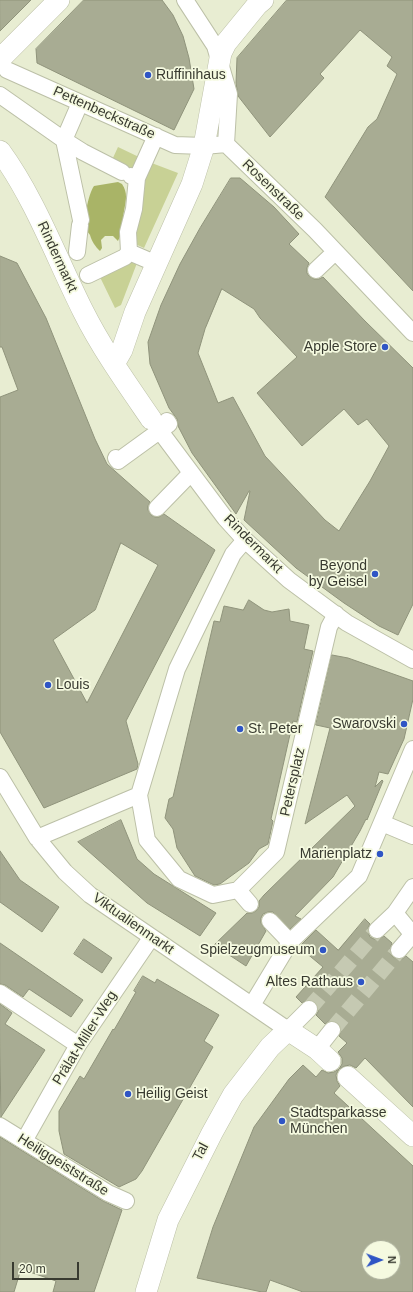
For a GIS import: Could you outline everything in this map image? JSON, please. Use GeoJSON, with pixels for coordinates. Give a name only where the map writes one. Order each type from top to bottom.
{"type":"FeatureCollection","features":[{"type":"Feature","properties":{"kind":"street"},"geometry":{"type":"LineString","coordinates":[[4,64],[59,0]]}},
{"type":"Feature","properties":{"kind":"street"},"geometry":{"type":"LineString","coordinates":[[185,0],[215,46],[229,94],[226,144],[204,146]]}},
{"type":"Feature","properties":{"kind":"street"},"geometry":{"type":"LineString","coordinates":[[114,364],[122,350],[135,312],[192,184],[204,146],[222,52],[226,43],[257,5],[263,0]]}},
{"type":"Feature","properties":{"kind":"street","name":"Pettenbeckstraße"},"geometry":{"type":"LineString","coordinates":[[4,64],[80,103],[175,145],[204,146]]}},
{"type":"Feature","properties":{"kind":"street"},"geometry":{"type":"LineString","coordinates":[[0,95],[64,140],[84,152],[130,175]]}},
{"type":"Feature","properties":{"kind":"street"},"geometry":{"type":"LineString","coordinates":[[64,140],[80,103]]}},
{"type":"Feature","properties":{"kind":"street"},"geometry":{"type":"LineString","coordinates":[[156,136],[130,175],[134,209],[128,232],[129,252],[157,264]]}},
{"type":"Feature","properties":{"kind":"street","name":"Rindermarkt"},"geometry":{"type":"LineString","coordinates":[[64,140],[80,222],[77,252]]}},
{"type":"Feature","properties":{"kind":"street","name":"Rosenstraße"},"geometry":{"type":"LineString","coordinates":[[226,144],[315,230],[413,333]]}},
{"type":"Feature","properties":{"kind":"street","name":"Rindermarkt"},"geometry":{"type":"LineString","coordinates":[[0,151],[9,162],[36,213],[83,312],[114,364],[159,424],[191,473],[225,518],[245,540],[293,574],[336,614],[353,626],[413,660]]}},
{"type":"Feature","properties":{"kind":"street","name":"Rindermarkt"},"geometry":{"type":"LineString","coordinates":[[88,275],[125,257],[129,252]]}},
{"type":"Feature","properties":{"kind":"street"},"geometry":{"type":"LineString","coordinates":[[316,270],[335,252]]}},
{"type":"Feature","properties":{"kind":"street"},"geometry":{"type":"LineString","coordinates":[[116,458],[118,461],[159,424]]}},
{"type":"Feature","properties":{"kind":"street"},"geometry":{"type":"LineString","coordinates":[[157,508],[191,473]]}},
{"type":"Feature","properties":{"kind":"street"},"geometry":{"type":"LineString","coordinates":[[245,540],[233,554],[177,669],[139,795],[147,840],[180,879],[213,895],[238,890],[250,904]]}},
{"type":"Feature","properties":{"kind":"street","name":"Petersplatz"},"geometry":{"type":"LineString","coordinates":[[238,890],[276,852],[329,627],[336,614]]}},
{"type":"Feature","properties":{"kind":"street"},"geometry":{"type":"LineString","coordinates":[[252,1005],[290,942],[359,876],[412,754]]}},
{"type":"Feature","properties":{"kind":"street","name":"Viktualienmarkt"},"geometry":{"type":"LineString","coordinates":[[2,786],[37,838],[65,872],[90,895],[288,1030]]}},
{"type":"Feature","properties":{"kind":"street"},"geometry":{"type":"LineString","coordinates":[[37,838],[139,795]]}},
{"type":"Feature","properties":{"kind":"street"},"geometry":{"type":"LineString","coordinates":[[382,823],[413,836]]}},
{"type":"Feature","properties":{"kind":"street"},"geometry":{"type":"LineString","coordinates":[[377,930],[395,913],[413,887]]}},
{"type":"Feature","properties":{"kind":"street"},"geometry":{"type":"LineString","coordinates":[[395,913],[413,935],[399,950]]}},
{"type":"Feature","properties":{"kind":"street"},"geometry":{"type":"LineString","coordinates":[[270,921],[290,942]]}},
{"type":"Feature","properties":{"kind":"street","name":"Prälat-Miller-Weg"},"geometry":{"type":"LineString","coordinates":[[24,1141],[78,1046],[151,938]]}},
{"type":"Feature","properties":{"kind":"street"},"geometry":{"type":"LineString","coordinates":[[0,993],[78,1046]]}},
{"type":"Feature","properties":{"kind":"street"},"geometry":{"type":"LineString","coordinates":[[309,1009],[288,1030],[324,1055],[332,1030]]}},
{"type":"Feature","properties":{"kind":"street","name":"Tal"},"geometry":{"type":"LineString","coordinates":[[149,1292],[168,1220],[212,1133],[233,1094],[270,1047],[288,1030]]}},
{"type":"Feature","properties":{"kind":"street"},"geometry":{"type":"LineString","coordinates":[[348,1076],[413,1136]]}},
{"type":"Feature","properties":{"kind":"street","name":"Heiliggeiststraße"},"geometry":{"type":"LineString","coordinates":[[0,1126],[108,1193],[126,1201]]}},
{"type":"Feature","properties":{"kind":"shaded area"},"geometry":{"type":"Polygon","coordinates":[[[118,147],[141,158],[135,171],[112,160],[118,147]]]}},
{"type":"Feature","properties":{"kind":"shaded area"},"geometry":{"type":"Polygon","coordinates":[[[149,162],[178,173],[144,248],[133,243],[132,231],[145,188],[142,179],[149,162]]]}},
{"type":"Feature","properties":{"kind":"shaded area"},"geometry":{"type":"Polygon","coordinates":[[[118,182],[124,187],[126,194],[122,232],[118,241],[113,236],[105,236],[101,240],[102,248],[100,251],[94,244],[87,231],[86,214],[88,201],[94,186],[118,182]]]}},
{"type":"Feature","properties":{"kind":"shaded area"},"geometry":{"type":"Polygon","coordinates":[[[126,262],[137,263],[121,305],[115,308],[99,275],[126,262]]]}},
{"type":"Feature","properties":{"kind":"building"},"geometry":{"type":"Polygon","coordinates":[[[0,0],[31,0],[0,31],[0,0]]]}},
{"type":"Feature","properties":{"kind":"building"},"geometry":{"type":"Polygon","coordinates":[[[84,0],[162,0],[173,15],[183,36],[189,58],[194,89],[174,130],[37,63],[36,49],[84,0]]]}},
{"type":"Feature","properties":{"kind":"building"},"geometry":{"type":"Polygon","coordinates":[[[287,0],[413,0],[413,291],[325,197],[368,127],[377,119],[397,74],[387,66],[392,57],[360,30],[320,74],[324,78],[270,137],[238,96],[236,83],[237,58],[287,0]]]}},
{"type":"Feature","properties":{"kind":"building"},"geometry":{"type":"Polygon","coordinates":[[[231,178],[240,178],[274,207],[299,234],[289,244],[309,263],[307,273],[309,276],[314,279],[323,277],[413,368],[413,604],[398,635],[379,626],[296,568],[244,520],[250,491],[236,514],[192,453],[178,426],[177,419],[169,408],[150,364],[148,342],[161,305],[180,264],[231,178]],[[222,289],[205,329],[198,353],[218,403],[233,397],[265,456],[325,520],[339,531],[370,481],[389,446],[367,419],[358,425],[344,409],[302,446],[257,393],[297,357],[260,318],[254,309],[222,289]]]}},
{"type":"Feature","properties":{"kind":"building"},"geometry":{"type":"Polygon","coordinates":[[[0,256],[17,263],[46,318],[95,439],[107,464],[150,502],[148,510],[151,515],[159,517],[164,514],[215,550],[126,721],[138,764],[137,769],[44,808],[0,732],[0,397],[18,390],[2,347],[0,347],[0,256]],[[121,543],[95,610],[53,640],[87,703],[158,565],[121,543]]]}},
{"type":"Feature","properties":{"kind":"building","name":"St. Peter"},"geometry":{"type":"Polygon","coordinates":[[[249,600],[264,610],[272,612],[289,609],[290,621],[309,625],[304,649],[313,651],[297,722],[293,721],[271,819],[273,821],[268,844],[259,849],[249,863],[220,884],[214,885],[195,876],[177,848],[173,829],[165,818],[169,799],[173,797],[214,621],[220,622],[224,606],[243,610],[249,600]]]}},
{"type":"Feature","properties":{"kind":"building"},"geometry":{"type":"Polygon","coordinates":[[[332,655],[348,658],[413,681],[413,699],[404,739],[388,774],[379,772],[375,787],[382,780],[383,781],[367,820],[366,819],[333,877],[295,916],[301,919],[290,929],[273,912],[263,914],[261,923],[266,931],[246,966],[214,945],[247,913],[256,911],[259,907],[259,901],[264,895],[355,806],[347,795],[305,824],[330,728],[316,725],[332,655]]]}},
{"type":"Feature","properties":{"kind":"building"},"geometry":{"type":"Polygon","coordinates":[[[121,820],[137,859],[154,874],[216,913],[200,936],[147,903],[78,842],[121,820]]]}},
{"type":"Feature","properties":{"kind":"building"},"geometry":{"type":"Polygon","coordinates":[[[0,851],[20,880],[59,907],[42,932],[0,902],[0,851]]]}},
{"type":"Feature","properties":{"kind":"building","name":"Altes Rathaus"},"geometry":{"type":"Polygon","coordinates":[[[365,919],[370,924],[368,932],[370,937],[379,939],[384,936],[392,943],[390,953],[393,957],[402,959],[406,956],[413,962],[413,1107],[365,1058],[356,1068],[350,1065],[339,1069],[342,1064],[342,1058],[338,1052],[347,1043],[339,1036],[341,1026],[334,1021],[329,1021],[325,1024],[316,1015],[318,1012],[318,1007],[315,1002],[312,1000],[307,1000],[302,1003],[296,997],[323,967],[299,947],[316,930],[338,950],[365,919]]]}},
{"type":"Feature","properties":{"kind":"building"},"geometry":{"type":"Polygon","coordinates":[[[84,939],[112,958],[102,973],[74,954],[84,939]]]}},
{"type":"Feature","properties":{"kind":"building"},"geometry":{"type":"Polygon","coordinates":[[[0,943],[83,1000],[71,1017],[29,989],[23,997],[5,985],[0,984],[0,943]]]}},
{"type":"Feature","properties":{"kind":"building","name":"Heilig Geist"},"geometry":{"type":"Polygon","coordinates":[[[143,976],[155,983],[157,979],[219,1015],[204,1041],[213,1047],[142,1171],[136,1179],[119,1187],[64,1154],[59,1131],[59,1111],[80,1076],[84,1079],[136,992],[134,991],[143,976]]]}},
{"type":"Feature","properties":{"kind":"building"},"geometry":{"type":"Polygon","coordinates":[[[0,1004],[12,1013],[5,1024],[45,1050],[1,1117],[0,1004]]]}},
{"type":"Feature","properties":{"kind":"building"},"geometry":{"type":"Polygon","coordinates":[[[303,1065],[316,1077],[322,1070],[328,1073],[339,1069],[336,1075],[340,1086],[334,1093],[413,1166],[413,1292],[303,1292],[270,1280],[266,1292],[262,1292],[197,1278],[213,1227],[254,1127],[289,1079],[303,1065]]]}},
{"type":"Feature","properties":{"kind":"building"},"geometry":{"type":"Polygon","coordinates":[[[0,1137],[103,1201],[122,1210],[94,1292],[53,1292],[56,1281],[21,1269],[14,1292],[0,1292],[0,1137]]]}},
{"type":"Feature","properties":{"kind":"tunnel"},"geometry":{"type":"LineString","coordinates":[[309,1009],[377,930]]}},
{"type":"Feature","properties":{"kind":"tunnel"},"geometry":{"type":"LineString","coordinates":[[332,1030],[399,950]]}},
{"type":"Feature","properties":{"kind":"place","name":"Ruffinihaus"},"geometry":{"type":"Point","coordinates":[148,75]}},
{"type":"Feature","properties":{"kind":"place","name":"Apple Store"},"geometry":{"type":"Point","coordinates":[385,347]}},
{"type":"Feature","properties":{"kind":"place","name":"Beyond by Geisel"},"geometry":{"type":"Point","coordinates":[375,574]}},
{"type":"Feature","properties":{"kind":"place","name":"Louis"},"geometry":{"type":"Point","coordinates":[48,685]}},
{"type":"Feature","properties":{"kind":"place","name":"Swarovski"},"geometry":{"type":"Point","coordinates":[404,724]}},
{"type":"Feature","properties":{"kind":"place","name":"St. Peter"},"geometry":{"type":"Point","coordinates":[240,729]}},
{"type":"Feature","properties":{"kind":"place","name":"Marienplatz"},"geometry":{"type":"Point","coordinates":[380,854]}},
{"type":"Feature","properties":{"kind":"place","name":"Spielzeugmuseum"},"geometry":{"type":"Point","coordinates":[323,950]}},
{"type":"Feature","properties":{"kind":"place","name":"Altes Rathaus"},"geometry":{"type":"Point","coordinates":[361,982]}},
{"type":"Feature","properties":{"kind":"place","name":"Heilig Geist"},"geometry":{"type":"Point","coordinates":[128,1094]}},
{"type":"Feature","properties":{"kind":"place","name":"Stadtsparkasse München"},"geometry":{"type":"Point","coordinates":[282,1121]}}]}
